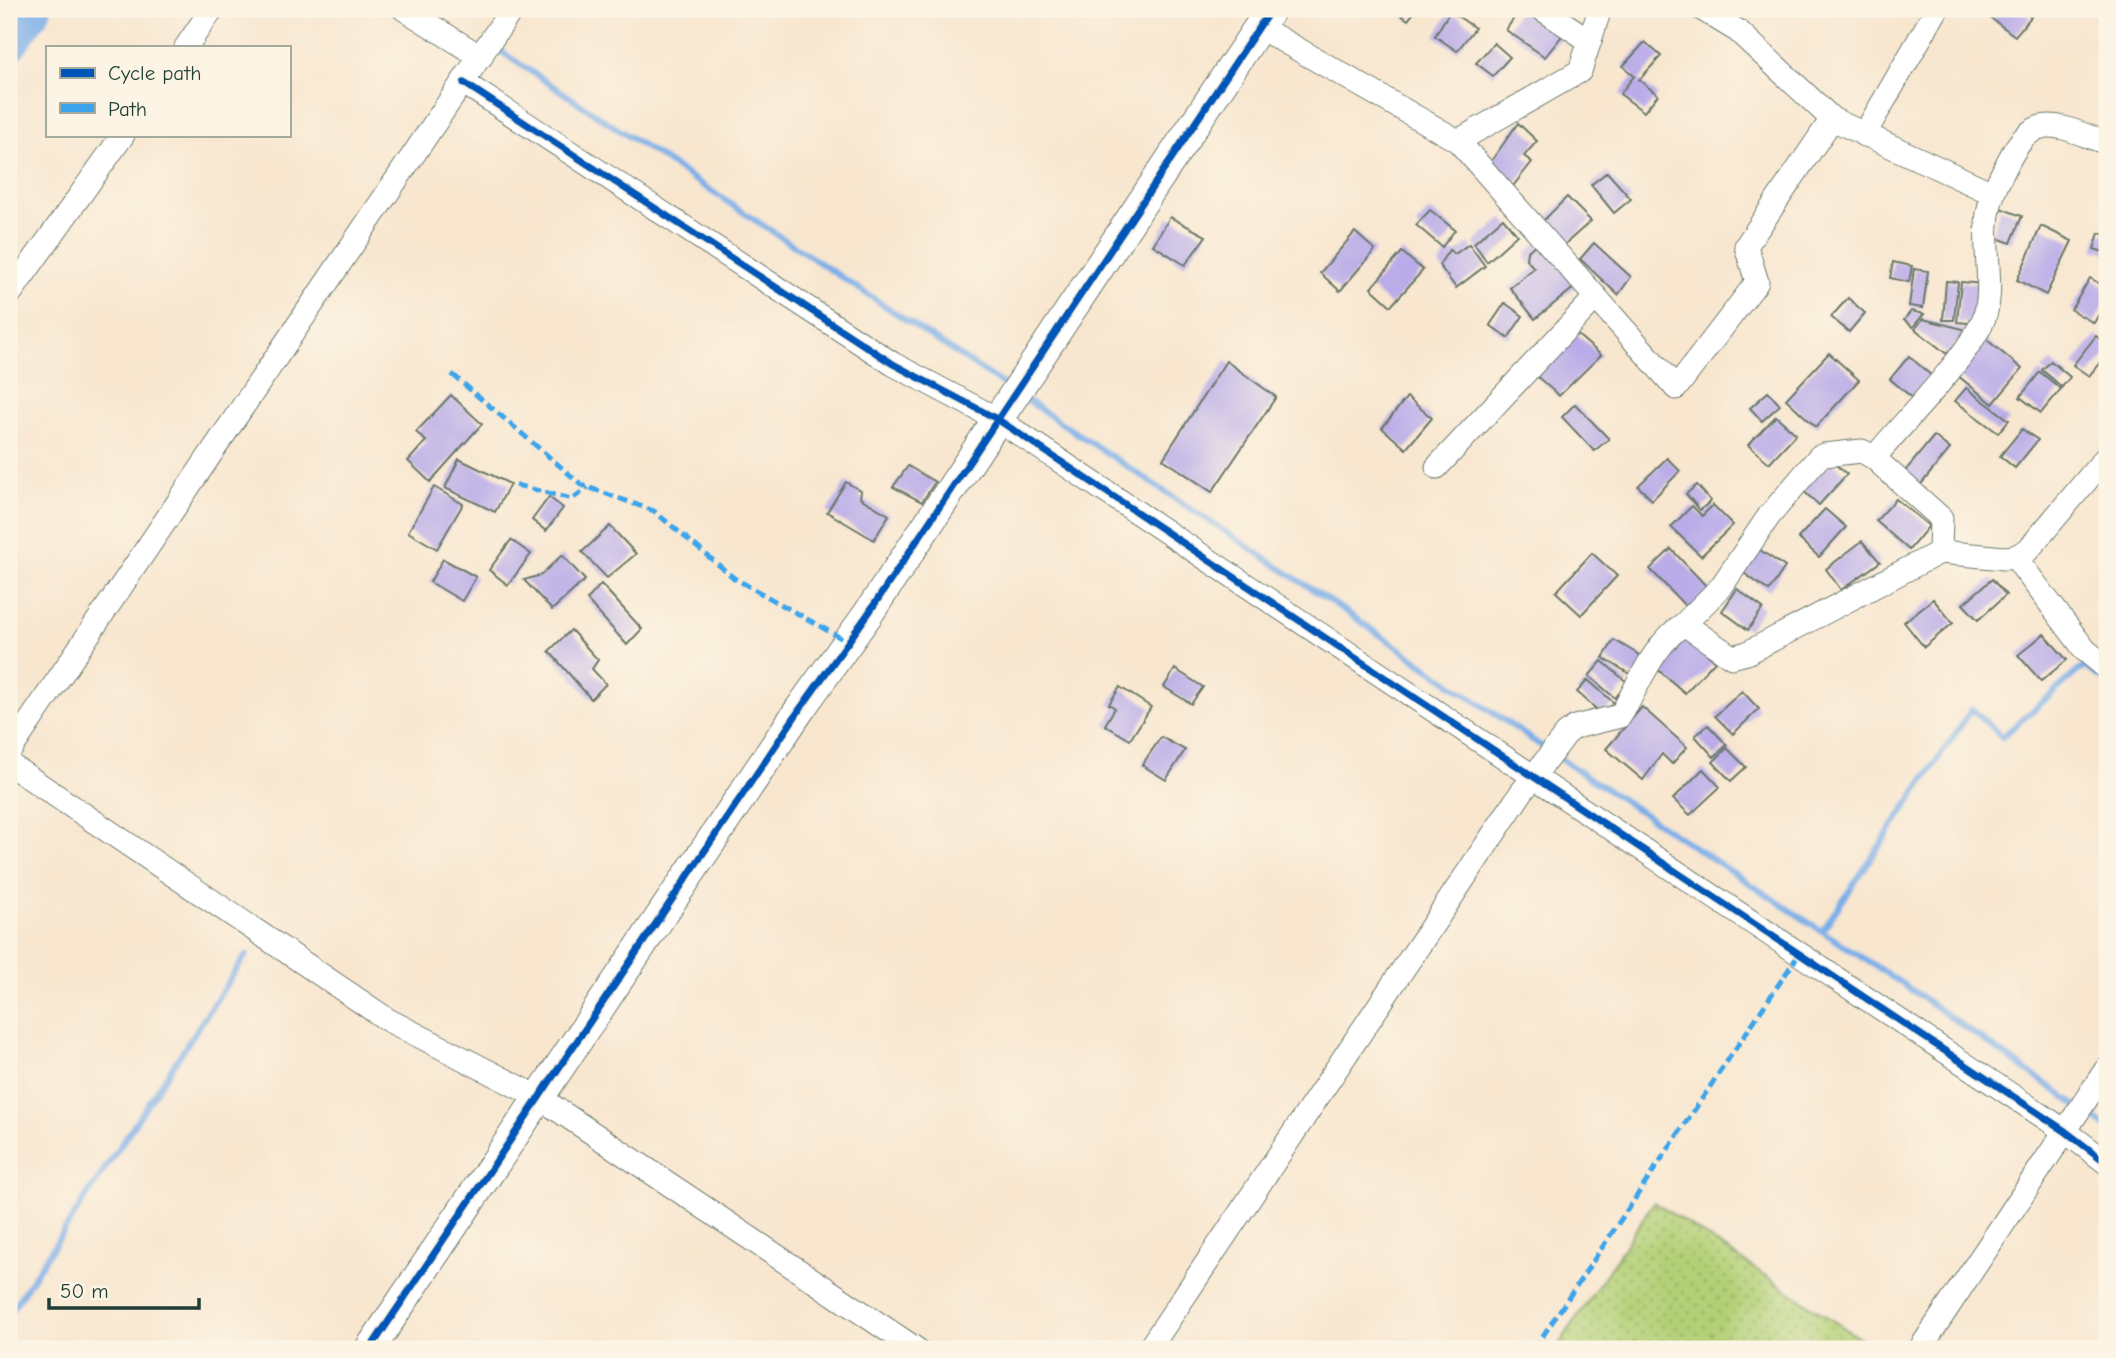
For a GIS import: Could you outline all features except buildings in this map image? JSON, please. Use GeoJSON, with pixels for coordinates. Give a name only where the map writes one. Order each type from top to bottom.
{"type":"FeatureCollection","features":[{"type":"Feature","properties":{"kind":"street"},"geometry":{"type":"LineString","coordinates":[[187,46],[212,9]]}},
{"type":"Feature","properties":{"kind":"street"},"geometry":{"type":"LineString","coordinates":[[404,9],[472,70],[893,364],[1001,413],[2067,1128],[2107,1163]]}},
{"type":"Feature","properties":{"kind":"street"},"geometry":{"type":"LineString","coordinates":[[9,752],[512,9]]}},
{"type":"Feature","properties":{"kind":"street"},"geometry":{"type":"LineString","coordinates":[[1542,9],[1590,41]]}},
{"type":"Feature","properties":{"kind":"street"},"geometry":{"type":"LineString","coordinates":[[1458,141],[1580,71],[1600,9]]}},
{"type":"Feature","properties":{"kind":"street"},"geometry":{"type":"LineString","coordinates":[[1702,9],[1724,16],[1832,119],[1992,193]]}},
{"type":"Feature","properties":{"kind":"street"},"geometry":{"type":"LineString","coordinates":[[1864,135],[1937,9]]}},
{"type":"Feature","properties":{"kind":"street"},"geometry":{"type":"LineString","coordinates":[[370,1349],[1265,18],[1458,141],[1676,388],[1757,282],[1746,246],[1832,119]]}},
{"type":"Feature","properties":{"kind":"street"},"geometry":{"type":"LineString","coordinates":[[1874,458],[1942,377],[1981,324],[1988,304],[1987,223],[1992,193],[2020,138],[2035,128],[2055,126],[2107,143]]}},
{"type":"Feature","properties":{"kind":"street"},"geometry":{"type":"LineString","coordinates":[[9,295],[122,136]]}},
{"type":"Feature","properties":{"kind":"street"},"geometry":{"type":"LineString","coordinates":[[1437,467],[1596,297]]}},
{"type":"Feature","properties":{"kind":"street"},"geometry":{"type":"LineString","coordinates":[[1149,1349],[1566,734],[1575,727],[1619,716],[1655,655],[1721,587],[1769,516],[1819,457],[1862,451],[1874,458],[1941,518],[1940,552]]}},
{"type":"Feature","properties":{"kind":"street"},"geometry":{"type":"LineString","coordinates":[[1684,624],[1732,657],[1747,653],[1940,552],[2015,557],[2028,550],[2107,456]]}},
{"type":"Feature","properties":{"kind":"street"},"geometry":{"type":"LineString","coordinates":[[2015,557],[2085,650],[2107,668]]}},
{"type":"Feature","properties":{"kind":"street"},"geometry":{"type":"LineString","coordinates":[[9,764],[387,1020],[540,1098],[916,1349]]}},
{"type":"Feature","properties":{"kind":"street"},"geometry":{"type":"LineString","coordinates":[[1920,1349],[2107,1068]]}},
{"type":"Feature","properties":{"kind":"green space"},"geometry":{"type":"Polygon","coordinates":[[[1654,1202],[1876,1349],[1556,1349],[1654,1202]]]}},
{"type":"Feature","properties":{"kind":"waterway"},"geometry":{"type":"LineString","coordinates":[[9,43],[33,9]]}},
{"type":"Feature","properties":{"kind":"waterway"},"geometry":{"type":"LineString","coordinates":[[494,47],[1010,389]]}},
{"type":"Feature","properties":{"kind":"waterway"},"geometry":{"type":"LineString","coordinates":[[1022,397],[1348,613],[1547,750]]}},
{"type":"Feature","properties":{"kind":"waterway"},"geometry":{"type":"LineString","coordinates":[[1822,931],[1972,709],[2002,737],[2084,666],[2107,682]]}},
{"type":"Feature","properties":{"kind":"waterway"},"geometry":{"type":"LineString","coordinates":[[1556,756],[1916,993],[2076,1105]]}},
{"type":"Feature","properties":{"kind":"waterway"},"geometry":{"type":"LineString","coordinates":[[9,1314],[246,955]]}},
{"type":"Feature","properties":{"kind":"waterway"},"geometry":{"type":"LineString","coordinates":[[2085,1111],[2107,1127]]}},
{"type":"Feature","properties":{"kind":"marked path"},"geometry":{"type":"LineString","coordinates":[[452,374],[582,485],[654,511],[734,578],[848,642]]}},
{"type":"Feature","properties":{"kind":"marked path"},"geometry":{"type":"LineString","coordinates":[[516,485],[572,499],[588,487]]}},
{"type":"Feature","properties":{"kind":"marked path"},"geometry":{"type":"LineString","coordinates":[[1534,1349],[1799,954]]}},
{"type":"Feature","properties":{"kind":"cycle path"},"geometry":{"type":"LineString","coordinates":[[370,1349],[800,709],[868,614],[1271,9]]}},
{"type":"Feature","properties":{"kind":"cycle path"},"geometry":{"type":"LineString","coordinates":[[464,83],[893,364],[997,419],[2065,1131],[2107,1163]]}}]}
